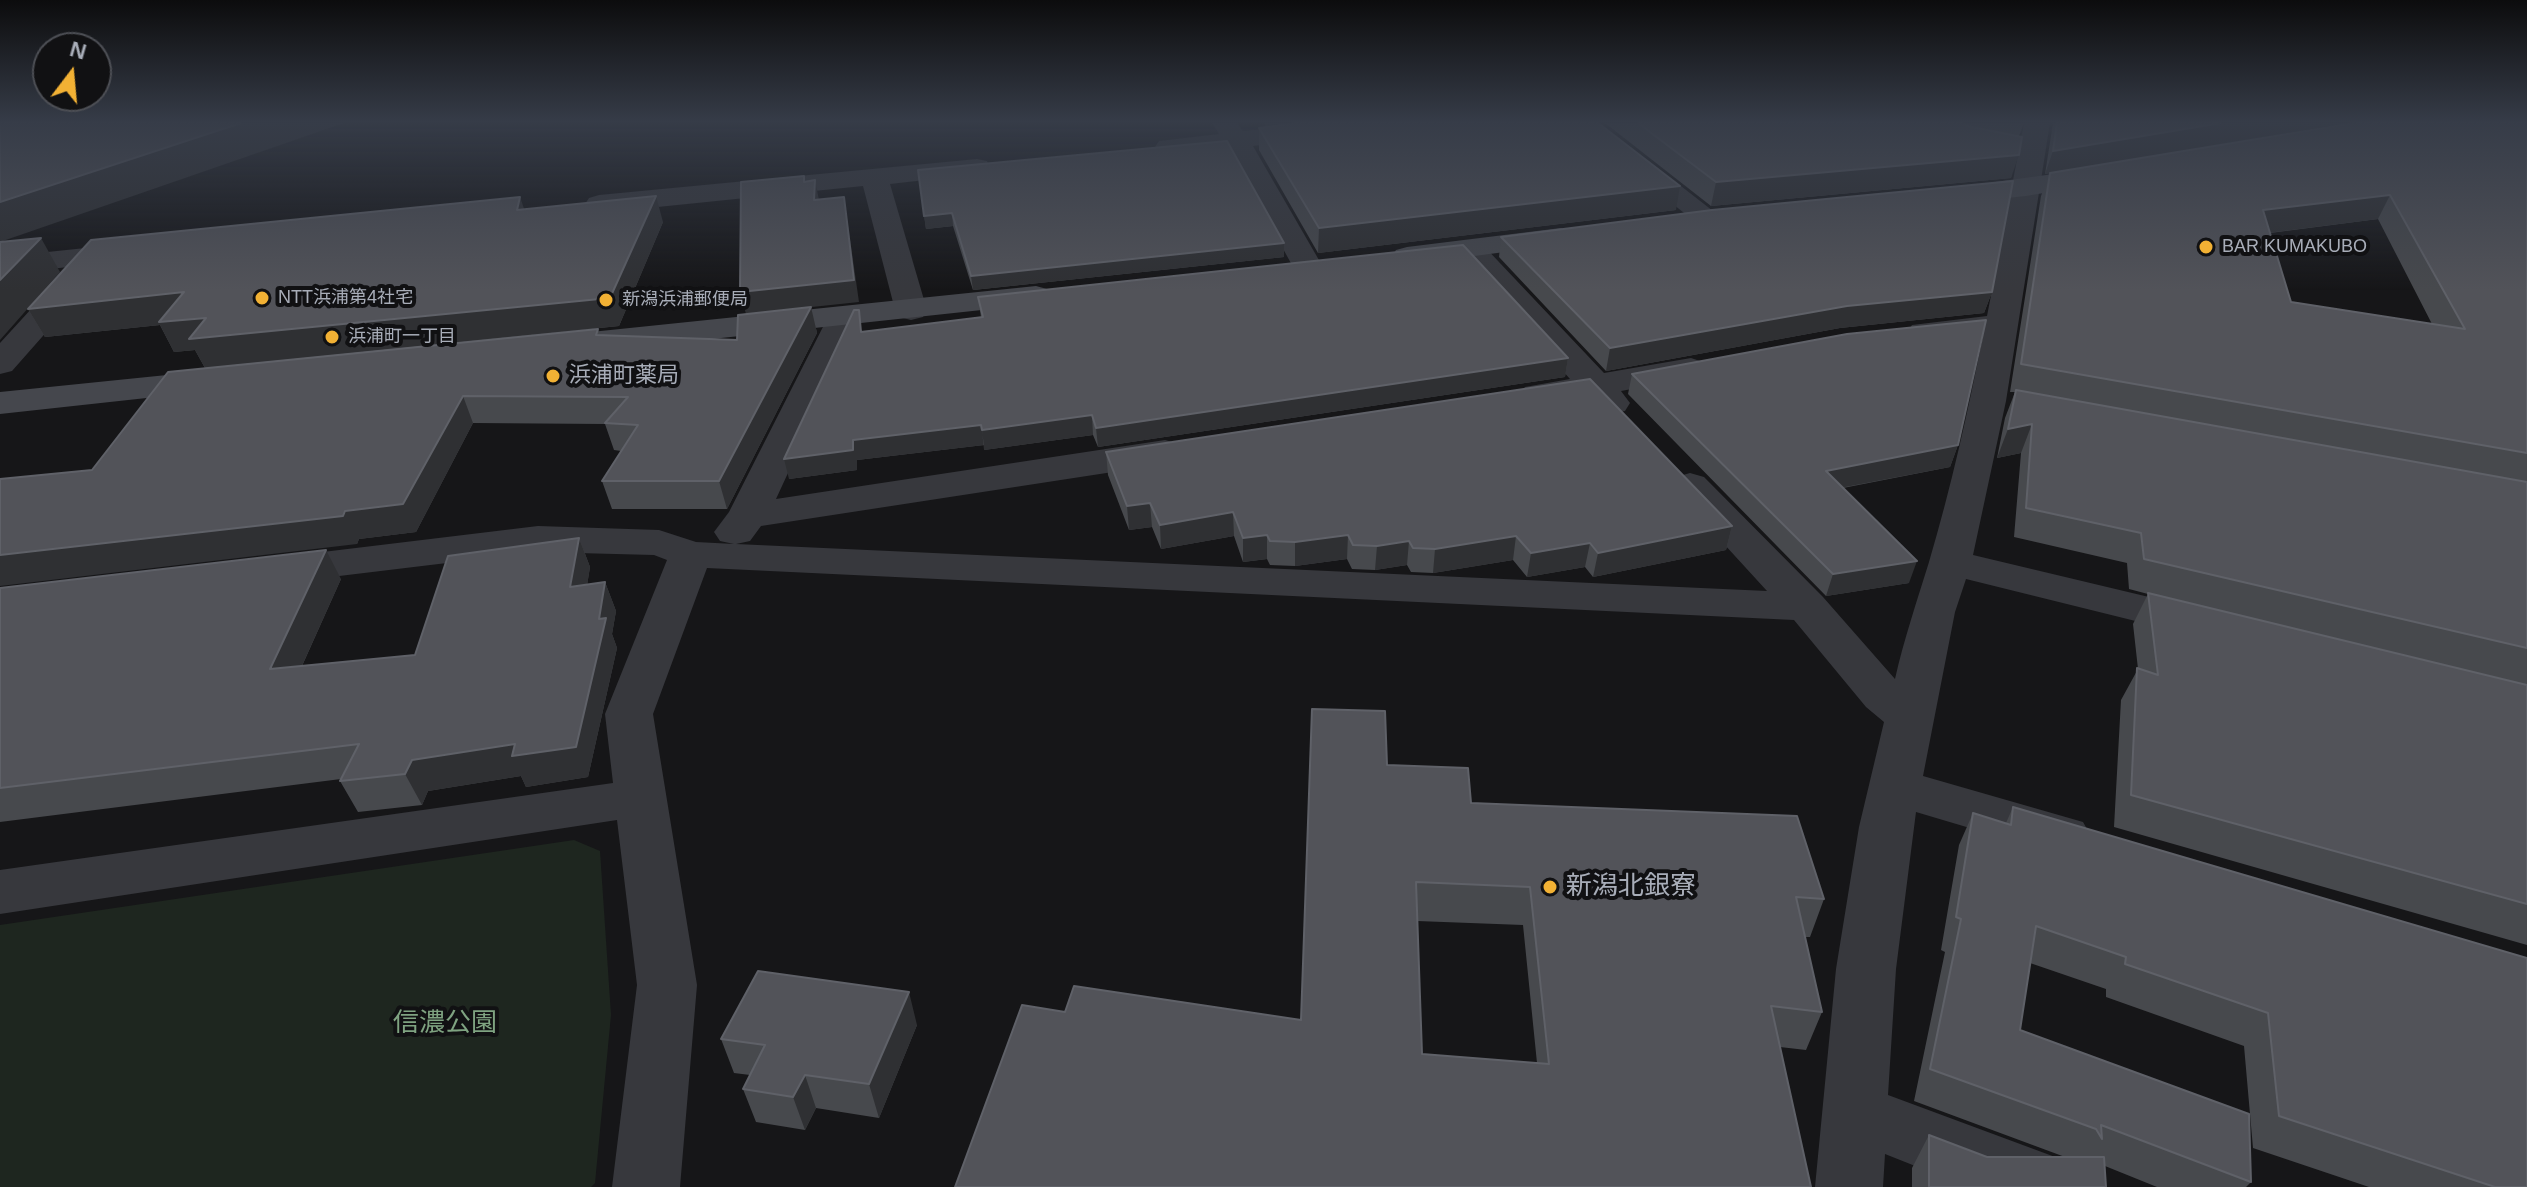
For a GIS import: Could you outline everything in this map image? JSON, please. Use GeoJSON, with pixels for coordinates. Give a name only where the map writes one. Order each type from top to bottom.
{"type":"FeatureCollection","features":[{"type":"Feature","properties":{"kind":"street"},"geometry":{"type":"LineString","coordinates":[[568,207],[860,178]]}},
{"type":"Feature","properties":{"kind":"street"},"geometry":{"type":"LineString","coordinates":[[874,178],[911,310]]}},
{"type":"Feature","properties":{"kind":"street"},"geometry":{"type":"LineString","coordinates":[[1263,178],[1323,265],[1276,270]]}},
{"type":"Feature","properties":{"kind":"street"},"geometry":{"type":"LineString","coordinates":[[1656,178],[1708,218]]}},
{"type":"Feature","properties":{"kind":"street"},"geometry":{"type":"LineString","coordinates":[[1849,1187],[1866,969],[1886,827],[1933,612],[2003,404],[2001,324],[2026,188],[2024,178]]}},
{"type":"Feature","properties":{"kind":"street"},"geometry":{"type":"LineString","coordinates":[[1915,199],[2026,188],[2083,178]]}},
{"type":"Feature","properties":{"kind":"street"},"geometry":{"type":"LineString","coordinates":[[1664,224],[1740,215]]}},
{"type":"Feature","properties":{"kind":"street"},"geometry":{"type":"LineString","coordinates":[[1382,259],[1589,234]]}},
{"type":"Feature","properties":{"kind":"street"},"geometry":{"type":"LineString","coordinates":[[1470,249],[1638,430]]}},
{"type":"Feature","properties":{"kind":"street"},"geometry":{"type":"LineString","coordinates":[[0,266],[159,250]]}},
{"type":"Feature","properties":{"kind":"street"},"geometry":{"type":"LineString","coordinates":[[0,364],[96,256]]}},
{"type":"Feature","properties":{"kind":"street"},"geometry":{"type":"LineString","coordinates":[[557,346],[1070,293]]}},
{"type":"Feature","properties":{"kind":"street"},"geometry":{"type":"LineString","coordinates":[[646,1187],[667,985],[629,714],[703,555],[748,516],[844,317]]}},
{"type":"Feature","properties":{"kind":"street"},"geometry":{"type":"LineString","coordinates":[[1885,336],[2001,324]]}},
{"type":"Feature","properties":{"kind":"street"},"geometry":{"type":"LineString","coordinates":[[1501,401],[1718,364]]}},
{"type":"Feature","properties":{"kind":"street"},"geometry":{"type":"LineString","coordinates":[[0,403],[239,378]]}},
{"type":"Feature","properties":{"kind":"street"},"geometry":{"type":"LineString","coordinates":[[748,516],[1203,446]]}},
{"type":"Feature","properties":{"kind":"street"},"geometry":{"type":"LineString","coordinates":[[1669,463],[1807,607],[1883,696],[1910,717]]}},
{"type":"Feature","properties":{"kind":"street"},"geometry":{"type":"LineString","coordinates":[[238,575],[538,539],[659,543],[703,555],[1807,607]]}},
{"type":"Feature","properties":{"kind":"street"},"geometry":{"type":"LineString","coordinates":[[1950,562],[2238,632]]}},
{"type":"Feature","properties":{"kind":"street"},"geometry":{"type":"LineString","coordinates":[[1895,787],[2105,848]]}},
{"type":"Feature","properties":{"kind":"street"},"geometry":{"type":"LineString","coordinates":[[0,892],[640,798]]}},
{"type":"Feature","properties":{"kind":"street"},"geometry":{"type":"LineString","coordinates":[[1856,1113],[2050,1187]]}},
{"type":"Feature","properties":{"kind":"green space","name":"信濃公園"},"geometry":{"type":"Polygon","coordinates":[[[574,840],[600,851],[611,1015],[595,1183],[591,1187],[0,1187],[0,925],[574,840]]]}},
{"type":"Feature","properties":{"kind":"building"},"geometry":{"type":"Polygon","coordinates":[[[0,178],[72,178],[0,202],[0,178]]]}},
{"type":"Feature","properties":{"kind":"building"},"geometry":{"type":"Polygon","coordinates":[[[804,178],[804,182],[815,180],[814,200],[844,197],[854,280],[740,292],[741,182],[804,178]]]}},
{"type":"Feature","properties":{"kind":"building"},"geometry":{"type":"Polygon","coordinates":[[[919,178],[1248,178],[1284,243],[971,276],[952,213],[924,216],[919,178]]]}},
{"type":"Feature","properties":{"kind":"building"},"geometry":{"type":"Polygon","coordinates":[[[1289,178],[1670,178],[1680,186],[1319,228],[1289,178]]]}},
{"type":"Feature","properties":{"kind":"building"},"geometry":{"type":"Polygon","coordinates":[[[1711,178],[1756,178],[1716,182],[1711,178]]]}},
{"type":"Feature","properties":{"kind":"building"},"geometry":{"type":"Polygon","coordinates":[[[2049,178],[2527,178],[2527,453],[2021,364],[2049,178]],[[2390,195],[2263,210],[2291,302],[2465,329],[2390,195]]]}},
{"type":"Feature","properties":{"kind":"building"},"geometry":{"type":"Polygon","coordinates":[[[2013,181],[1992,292],[1847,306],[1610,348],[1501,237],[1712,210],[2013,181]]]}},
{"type":"Feature","properties":{"kind":"building"},"geometry":{"type":"Polygon","coordinates":[[[656,196],[610,298],[189,339],[206,318],[159,322],[184,292],[28,309],[91,240],[520,197],[517,210],[656,196]]]}},
{"type":"Feature","properties":{"kind":"building"},"geometry":{"type":"Polygon","coordinates":[[[41,238],[0,280],[0,242],[41,238]]]}},
{"type":"Feature","properties":{"kind":"building"},"geometry":{"type":"Polygon","coordinates":[[[1463,245],[1568,358],[1096,428],[1092,415],[982,430],[981,425],[853,440],[853,450],[784,459],[854,310],[859,310],[861,332],[983,317],[978,297],[1463,245]]]}},
{"type":"Feature","properties":{"kind":"building"},"geometry":{"type":"Polygon","coordinates":[[[811,307],[719,481],[602,481],[638,425],[605,423],[628,397],[463,396],[403,504],[345,511],[343,516],[0,555],[0,479],[92,470],[168,372],[598,329],[596,335],[737,340],[738,315],[811,307]]]}},
{"type":"Feature","properties":{"kind":"building"},"geometry":{"type":"Polygon","coordinates":[[[1986,320],[1958,445],[1826,471],[1917,561],[1833,574],[1632,374],[1847,334],[1986,320]]]}},
{"type":"Feature","properties":{"kind":"building"},"geometry":{"type":"Polygon","coordinates":[[[1590,379],[1732,526],[1598,553],[1590,543],[1531,553],[1516,536],[1435,549],[1413,548],[1409,541],[1377,546],[1353,545],[1348,535],[1295,542],[1270,541],[1267,535],[1243,538],[1233,512],[1160,525],[1150,503],[1127,506],[1106,452],[1590,379]]]}},
{"type":"Feature","properties":{"kind":"building"},"geometry":{"type":"Polygon","coordinates":[[[2016,390],[2527,482],[2527,648],[2144,559],[2141,533],[2026,508],[2032,424],[2008,429],[2016,390]]]}},
{"type":"Feature","properties":{"kind":"building"},"geometry":{"type":"Polygon","coordinates":[[[579,538],[570,587],[605,582],[599,619],[606,618],[576,747],[512,756],[515,744],[412,760],[405,774],[340,781],[359,744],[0,788],[0,588],[326,550],[270,669],[415,655],[448,556],[579,538]]]}},
{"type":"Feature","properties":{"kind":"building"},"geometry":{"type":"Polygon","coordinates":[[[2148,593],[2527,685],[2527,904],[2131,795],[2137,668],[2158,675],[2148,593]]]}},
{"type":"Feature","properties":{"kind":"building"},"geometry":{"type":"Polygon","coordinates":[[[1312,709],[1385,711],[1387,765],[1468,768],[1471,803],[1797,816],[1824,899],[1796,897],[1822,1012],[1771,1006],[1811,1187],[955,1187],[1022,1005],[1065,1012],[1074,986],[1301,1020],[1312,709]],[[1416,882],[1422,1054],[1549,1064],[1530,887],[1416,882]]]}},
{"type":"Feature","properties":{"kind":"building"},"geometry":{"type":"Polygon","coordinates":[[[2013,807],[2527,958],[2527,1187],[2495,1187],[2279,1116],[2268,1013],[2125,964],[2126,957],[2036,926],[2020,1030],[2249,1114],[2251,1182],[2101,1125],[2102,1139],[2096,1129],[1930,1069],[1961,919],[1956,917],[1973,813],[2011,825],[2013,807]]]}},
{"type":"Feature","properties":{"kind":"building"},"geometry":{"type":"Polygon","coordinates":[[[758,971],[909,992],[869,1084],[805,1075],[793,1097],[743,1089],[765,1045],[721,1039],[758,971]]]}},
{"type":"Feature","properties":{"kind":"building"},"geometry":{"type":"Polygon","coordinates":[[[1929,1135],[1987,1157],[2104,1157],[2106,1187],[1929,1187],[1929,1135]]]}},
{"type":"Feature","properties":{"kind":"place","name":"BAR KUMAKUBO"},"geometry":{"type":"Point","coordinates":[2206,247]}},
{"type":"Feature","properties":{"kind":"place","name":"NTT浜浦第4社宅"},"geometry":{"type":"Point","coordinates":[262,298]}},
{"type":"Feature","properties":{"kind":"place","name":"新潟浜浦郵便局"},"geometry":{"type":"Point","coordinates":[606,300]}},
{"type":"Feature","properties":{"kind":"place","name":"浜浦町一丁目"},"geometry":{"type":"Point","coordinates":[332,337]}},
{"type":"Feature","properties":{"kind":"place","name":"浜浦町薬局"},"geometry":{"type":"Point","coordinates":[553,376]}},
{"type":"Feature","properties":{"kind":"place","name":"新潟北銀寮"},"geometry":{"type":"Point","coordinates":[1550,887]}}]}
